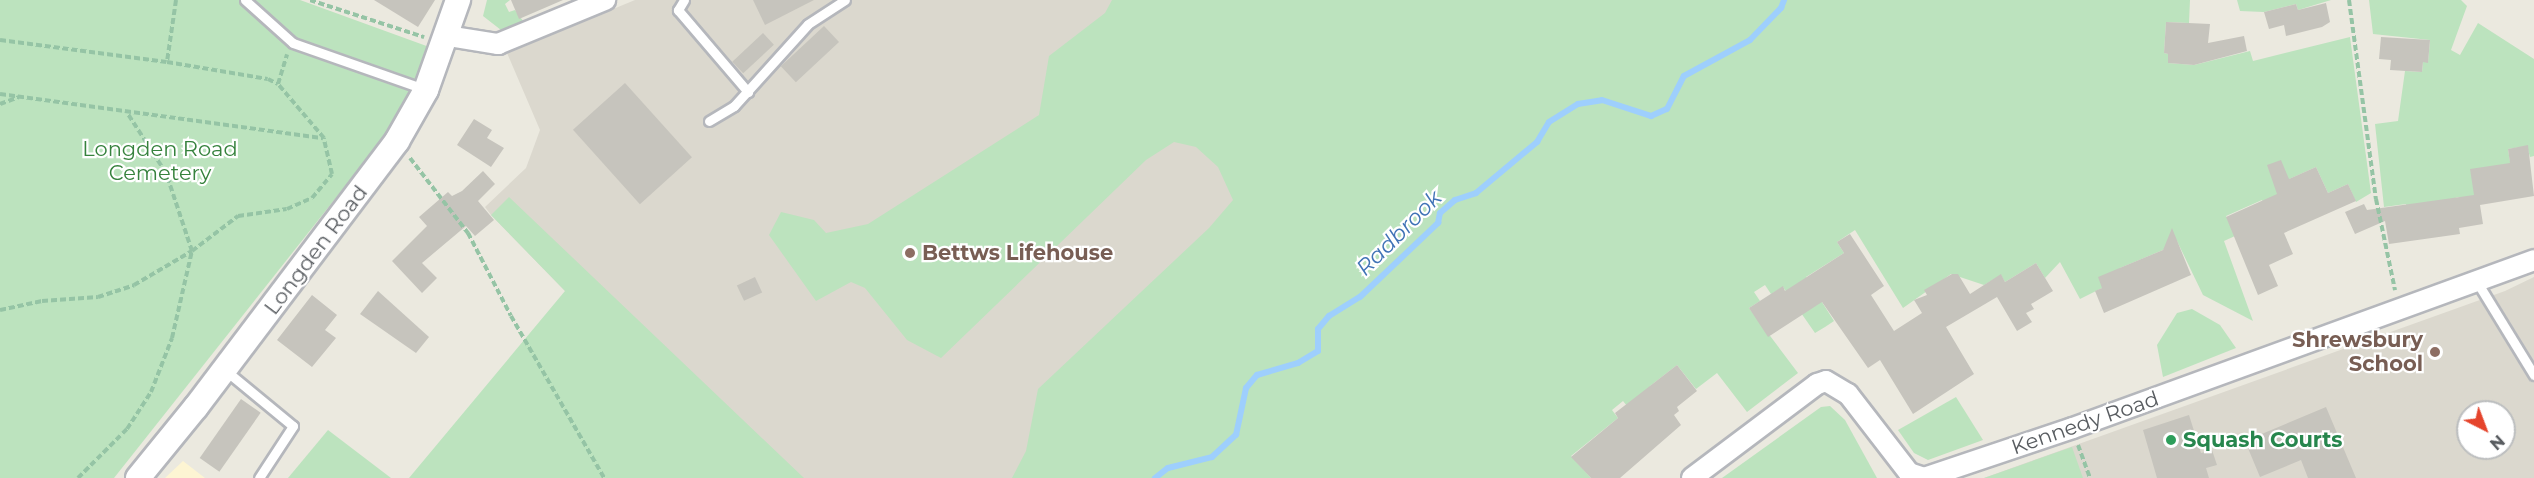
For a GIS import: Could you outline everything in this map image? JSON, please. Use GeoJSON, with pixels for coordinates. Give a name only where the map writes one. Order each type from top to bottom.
{"type":"FeatureCollection","features":[{"type":"Feature","properties":{"kind":"street","name":"Longden Road"},"geometry":{"type":"LineString","coordinates":[[138,478],[225,369],[397,141],[426,90],[458,0]]}},
{"type":"Feature","properties":{"kind":"street"},"geometry":{"type":"LineString","coordinates":[[446,39],[498,44],[606,0]]}},
{"type":"Feature","properties":{"kind":"street","name":"Kennedy Road"},"geometry":{"type":"LineString","coordinates":[[1692,478],[1817,384],[1826,381],[1848,394],[1908,475],[1924,478],[2073,428],[2534,260]]}},
{"type":"Feature","properties":{"kind":"lane"},"geometry":{"type":"LineString","coordinates":[[245,0],[293,43],[426,90]]}},
{"type":"Feature","properties":{"kind":"lane"},"geometry":{"type":"LineString","coordinates":[[684,0],[678,10],[748,92]]}},
{"type":"Feature","properties":{"kind":"lane"},"geometry":{"type":"LineString","coordinates":[[709,121],[734,106],[808,24],[845,0]]}},
{"type":"Feature","properties":{"kind":"lane"},"geometry":{"type":"LineString","coordinates":[[2477,282],[2534,375]]}},
{"type":"Feature","properties":{"kind":"lane"},"geometry":{"type":"LineString","coordinates":[[225,369],[293,426],[260,478]]}},
{"type":"Feature","properties":{"kind":"path"},"geometry":{"type":"LineString","coordinates":[[167,62],[176,0]]}},
{"type":"Feature","properties":{"kind":"path"},"geometry":{"type":"LineString","coordinates":[[310,0],[446,39]]}},
{"type":"Feature","properties":{"kind":"path"},"geometry":{"type":"LineString","coordinates":[[2349,0],[2376,199],[2402,309]]}},
{"type":"Feature","properties":{"kind":"path"},"geometry":{"type":"LineString","coordinates":[[0,40],[167,62],[268,79],[278,84],[324,138],[332,174],[312,198],[287,209],[238,216],[192,251],[134,285],[98,297],[42,301],[0,310]]}},
{"type":"Feature","properties":{"kind":"path"},"geometry":{"type":"LineString","coordinates":[[278,84],[293,43]]}},
{"type":"Feature","properties":{"kind":"path"},"geometry":{"type":"LineString","coordinates":[[0,94],[324,138]]}},
{"type":"Feature","properties":{"kind":"path"},"geometry":{"type":"LineString","coordinates":[[0,104],[20,97]]}},
{"type":"Feature","properties":{"kind":"path"},"geometry":{"type":"LineString","coordinates":[[78,478],[127,429],[151,392],[172,338],[192,251],[166,173],[126,111]]}},
{"type":"Feature","properties":{"kind":"path"},"geometry":{"type":"LineString","coordinates":[[397,141],[468,233],[511,316],[604,478]]}},
{"type":"Feature","properties":{"kind":"path"},"geometry":{"type":"LineString","coordinates":[[2073,428],[2090,478]]}},
{"type":"Feature","properties":{"kind":"shaded area","name":"Bettws Lifehouse"},"geometry":{"type":"Polygon","coordinates":[[[635,0],[1429,0],[1079,478],[747,478],[485,207],[526,168],[540,130],[507,53],[635,0]]]}},
{"type":"Feature","properties":{"kind":"shaded area","name":"Shrewsbury School"},"geometry":{"type":"Polygon","coordinates":[[[2534,277],[2534,478],[1984,478],[2505,291],[2534,277]]]}},
{"type":"Feature","properties":{"kind":"shaded area"},"geometry":{"type":"Polygon","coordinates":[[[183,461],[205,478],[165,478],[183,461]]]}},
{"type":"Feature","properties":{"kind":"green space","name":"Longden Road Cemetery"},"geometry":{"type":"Polygon","coordinates":[[[0,0],[300,0],[432,48],[388,132],[114,478],[0,478],[0,0]]]}},
{"type":"Feature","properties":{"kind":"green space"},"geometry":{"type":"Polygon","coordinates":[[[487,0],[510,0],[505,4],[509,12],[515,10],[526,25],[513,32],[501,30],[483,16],[487,0]]]}},
{"type":"Feature","properties":{"kind":"green space"},"geometry":{"type":"Polygon","coordinates":[[[1112,0],[2190,0],[2189,23],[2166,22],[2164,53],[2168,54],[2168,63],[2194,65],[2250,51],[2253,61],[2350,37],[2371,193],[2356,202],[2348,184],[2328,193],[2316,167],[2287,180],[2271,218],[2262,200],[2226,216],[2235,236],[2224,241],[2253,321],[2203,295],[2177,241],[2172,240],[2163,250],[2120,268],[2126,283],[2108,285],[2080,299],[2060,262],[2045,278],[2036,263],[2005,282],[2001,275],[1984,285],[1951,274],[1903,308],[1855,230],[1837,242],[1844,253],[1806,277],[1834,321],[1825,327],[1815,333],[1783,287],[1771,294],[1765,285],[1754,292],[1760,301],[1749,308],[1798,373],[1747,412],[1717,373],[1696,389],[1677,365],[1650,386],[1642,424],[1623,401],[1612,410],[1618,418],[1571,456],[1591,478],[1012,478],[1026,451],[1038,389],[1209,228],[1233,200],[1218,167],[1196,147],[1174,142],[1146,160],[941,358],[907,340],[865,288],[851,282],[816,301],[769,235],[781,212],[814,220],[826,233],[868,224],[1039,115],[1049,56],[1105,13],[1112,0]]]}},
{"type":"Feature","properties":{"kind":"green space"},"geometry":{"type":"Polygon","coordinates":[[[2237,0],[2331,0],[2298,10],[2296,4],[2264,12],[2240,11],[2237,0]]]}},
{"type":"Feature","properties":{"kind":"green space"},"geometry":{"type":"Polygon","coordinates":[[[2369,0],[2461,0],[2467,6],[2451,50],[2460,55],[2478,23],[2534,59],[2534,156],[2530,157],[2527,146],[2508,149],[2511,168],[2475,200],[2458,197],[2408,215],[2406,204],[2384,207],[2375,124],[2398,121],[2405,71],[2422,72],[2423,62],[2428,62],[2430,40],[2373,34],[2369,0]]]}},
{"type":"Feature","properties":{"kind":"green space"},"geometry":{"type":"Polygon","coordinates":[[[509,197],[804,478],[409,478],[565,291],[491,215],[509,197]]]}},
{"type":"Feature","properties":{"kind":"green space"},"geometry":{"type":"Polygon","coordinates":[[[2192,309],[2220,325],[2236,348],[2163,377],[2157,345],[2177,313],[2192,309]]]}},
{"type":"Feature","properties":{"kind":"green space"},"geometry":{"type":"Polygon","coordinates":[[[1956,397],[1983,440],[1928,460],[1914,453],[1898,430],[1956,397]]]}},
{"type":"Feature","properties":{"kind":"green space"},"geometry":{"type":"Polygon","coordinates":[[[1830,406],[1845,420],[1877,478],[1722,478],[1821,407],[1830,406]]]}},
{"type":"Feature","properties":{"kind":"green space"},"geometry":{"type":"Polygon","coordinates":[[[328,430],[391,478],[288,478],[328,430]]]}},
{"type":"Feature","properties":{"kind":"green space"},"geometry":{"type":"Polygon","coordinates":[[[2072,447],[2083,478],[1984,478],[2072,447]]]}},
{"type":"Feature","properties":{"kind":"building"},"geometry":{"type":"Polygon","coordinates":[[[374,0],[435,0],[418,27],[374,0]]]}},
{"type":"Feature","properties":{"kind":"building"},"geometry":{"type":"Polygon","coordinates":[[[511,0],[563,0],[519,19],[511,0]]]}},
{"type":"Feature","properties":{"kind":"building"},"geometry":{"type":"Polygon","coordinates":[[[753,0],[814,0],[765,25],[753,0]]]}},
{"type":"Feature","properties":{"kind":"building"},"geometry":{"type":"Polygon","coordinates":[[[2326,3],[2330,22],[2322,27],[2286,36],[2284,25],[2269,29],[2264,12],[2296,4],[2298,10],[2326,3]]]}},
{"type":"Feature","properties":{"kind":"building"},"geometry":{"type":"Polygon","coordinates":[[[2166,22],[2210,24],[2208,43],[2244,36],[2247,51],[2194,65],[2168,63],[2168,54],[2164,53],[2166,22]]]}},
{"type":"Feature","properties":{"kind":"building"},"geometry":{"type":"Polygon","coordinates":[[[824,26],[839,42],[796,82],[781,66],[824,26]]]}},
{"type":"Feature","properties":{"kind":"building"},"geometry":{"type":"Polygon","coordinates":[[[763,33],[774,45],[743,73],[732,62],[763,33]]]}},
{"type":"Feature","properties":{"kind":"building"},"geometry":{"type":"Polygon","coordinates":[[[2381,37],[2430,40],[2428,63],[2423,62],[2422,72],[2390,70],[2391,60],[2379,59],[2381,37]]]}},
{"type":"Feature","properties":{"kind":"building"},"geometry":{"type":"Polygon","coordinates":[[[625,83],[692,157],[640,204],[573,130],[625,83]]]}},
{"type":"Feature","properties":{"kind":"building"},"geometry":{"type":"Polygon","coordinates":[[[474,119],[492,130],[487,138],[504,148],[491,167],[457,145],[474,119]]]}},
{"type":"Feature","properties":{"kind":"building"},"geometry":{"type":"Polygon","coordinates":[[[2528,145],[2534,196],[2480,205],[2483,224],[2459,228],[2460,234],[2389,244],[2385,221],[2355,234],[2345,212],[2364,204],[2367,210],[2474,195],[2470,169],[2510,163],[2508,149],[2528,145]]]}},
{"type":"Feature","properties":{"kind":"building"},"geometry":{"type":"Polygon","coordinates":[[[2281,160],[2289,179],[2316,167],[2328,193],[2348,184],[2356,201],[2284,233],[2293,254],[2269,265],[2278,286],[2258,295],[2226,217],[2277,194],[2267,165],[2281,160]]]}},
{"type":"Feature","properties":{"kind":"building"},"geometry":{"type":"Polygon","coordinates":[[[483,171],[495,184],[478,201],[494,220],[475,236],[466,226],[422,263],[437,278],[422,293],[392,261],[427,226],[419,217],[448,192],[452,196],[462,191],[483,171]]]}},
{"type":"Feature","properties":{"kind":"building"},"geometry":{"type":"Polygon","coordinates":[[[2172,228],[2191,275],[2104,313],[2095,291],[2102,288],[2098,277],[2163,250],[2172,228]]]}},
{"type":"Feature","properties":{"kind":"building"},"geometry":{"type":"Polygon","coordinates":[[[1850,234],[1884,286],[1871,295],[1894,331],[1922,313],[1914,300],[1927,295],[1924,290],[1952,274],[1958,274],[1970,294],[2001,274],[2005,282],[2036,263],[2053,291],[2031,304],[2034,309],[2026,313],[2032,322],[2017,331],[1997,297],[1946,327],[1974,374],[1913,414],[1880,360],[1868,368],[1822,302],[1768,337],[1749,308],[1783,286],[1785,291],[1844,253],[1837,242],[1850,234]]]}},
{"type":"Feature","properties":{"kind":"building"},"geometry":{"type":"Polygon","coordinates":[[[755,277],[762,292],[744,301],[737,285],[755,277]]]}},
{"type":"Feature","properties":{"kind":"building"},"geometry":{"type":"Polygon","coordinates":[[[378,291],[429,337],[416,353],[360,314],[378,291]]]}},
{"type":"Feature","properties":{"kind":"building"},"geometry":{"type":"Polygon","coordinates":[[[312,295],[337,315],[325,330],[336,338],[312,367],[277,340],[312,295]]]}},
{"type":"Feature","properties":{"kind":"building"},"geometry":{"type":"Polygon","coordinates":[[[1677,365],[1697,391],[1677,407],[1679,411],[1674,415],[1681,425],[1620,478],[1591,478],[1571,457],[1618,418],[1615,413],[1677,365]]]}},
{"type":"Feature","properties":{"kind":"building"},"geometry":{"type":"Polygon","coordinates":[[[241,399],[261,413],[219,472],[200,458],[241,399]]]}},
{"type":"Feature","properties":{"kind":"building"},"geometry":{"type":"Polygon","coordinates":[[[2326,407],[2356,478],[2308,478],[2301,460],[2260,477],[2245,441],[2326,407]]]}},
{"type":"Feature","properties":{"kind":"building","name":"Squash Courts"},"geometry":{"type":"Polygon","coordinates":[[[2189,415],[2201,453],[2212,450],[2217,465],[2206,468],[2209,478],[2157,478],[2143,430],[2189,415]]]}},
{"type":"Feature","properties":{"kind":"waterway","name":"Radbrook"},"geometry":{"type":"LineString","coordinates":[[1155,478],[1168,468],[1212,457],[1236,435],[1246,388],[1257,375],[1298,363],[1318,351],[1318,329],[1329,316],[1360,297],[1438,223],[1440,213],[1455,200],[1476,193],[1537,142],[1549,122],[1578,104],[1602,100],[1651,116],[1667,109],[1684,76],[1750,40],[1781,8],[1784,0]]}},
{"type":"Feature","properties":{"kind":"place","name":"Bettws Lifehouse"},"geometry":{"type":"Point","coordinates":[910,253]}},
{"type":"Feature","properties":{"kind":"place","name":"Shrewsbury School"},"geometry":{"type":"Point","coordinates":[2435,352]}},
{"type":"Feature","properties":{"kind":"place","name":"Squash Courts"},"geometry":{"type":"Point","coordinates":[2171,440]}}]}
